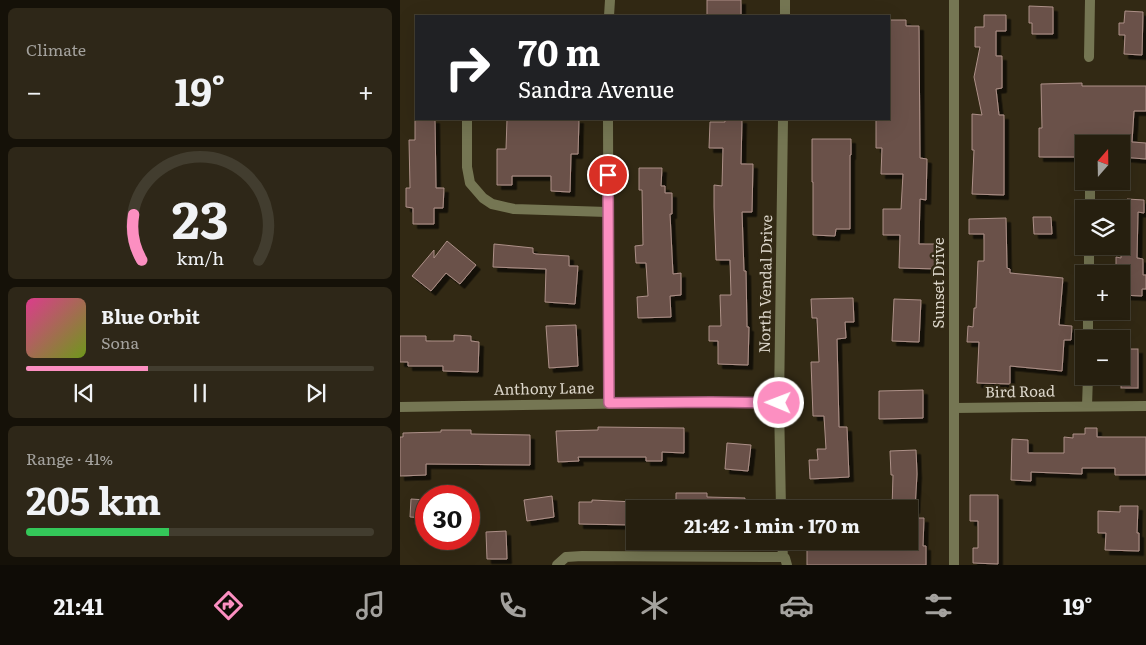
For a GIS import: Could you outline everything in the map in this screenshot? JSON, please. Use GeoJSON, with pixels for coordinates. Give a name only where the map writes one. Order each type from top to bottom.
{"type":"FeatureCollection","features":[{"type":"Feature","properties":{"kind":"street"},"geometry":{"type":"LineString","coordinates":[[610,0],[610,15]]}},
{"type":"Feature","properties":{"kind":"street"},"geometry":{"type":"LineString","coordinates":[[784,15],[785,0]]}},
{"type":"Feature","properties":{"kind":"street","name":"Sunset Drive"},"geometry":{"type":"LineString","coordinates":[[954,0],[954,565]]}},
{"type":"Feature","properties":{"kind":"street"},"geometry":{"type":"LineString","coordinates":[[1089,57],[1090,0]]}},
{"type":"Feature","properties":{"kind":"street"},"geometry":{"type":"LineString","coordinates":[[467,120],[467,166],[470,183],[483,198],[497,206],[514,210],[608,212]]}},
{"type":"Feature","properties":{"kind":"street"},"geometry":{"type":"LineString","coordinates":[[608,120],[609,403]]}},
{"type":"Feature","properties":{"kind":"street","name":"North Vendal Drive"},"geometry":{"type":"LineString","coordinates":[[782,500],[779,403],[783,120]]}},
{"type":"Feature","properties":{"kind":"street"},"geometry":{"type":"LineString","coordinates":[[1090,190],[1090,200]]}},
{"type":"Feature","properties":{"kind":"street"},"geometry":{"type":"LineString","coordinates":[[1087,406],[1088,385]]}},
{"type":"Feature","properties":{"kind":"street","name":"Anthony Lane"},"geometry":{"type":"LineString","coordinates":[[400,406],[711,402],[779,403]]}},
{"type":"Feature","properties":{"kind":"street","name":"Bird Road"},"geometry":{"type":"LineString","coordinates":[[954,408],[1146,406]]}},
{"type":"Feature","properties":{"kind":"street"},"geometry":{"type":"LineString","coordinates":[[557,565],[566,557],[582,556],[785,561]]}},
{"type":"Feature","properties":{"kind":"building"},"geometry":{"type":"Polygon","coordinates":[[[707,0],[741,0],[741,15],[707,15],[707,0]]]}},
{"type":"Feature","properties":{"kind":"building"},"geometry":{"type":"Polygon","coordinates":[[[1029,6],[1053,7],[1053,34],[1032,34],[1032,23],[1029,23],[1029,6]]]}},
{"type":"Feature","properties":{"kind":"building"},"geometry":{"type":"Polygon","coordinates":[[[1125,11],[1143,12],[1142,55],[1124,54],[1125,35],[1119,35],[1119,23],[1124,23],[1125,11]]]}},
{"type":"Feature","properties":{"kind":"building"},"geometry":{"type":"Polygon","coordinates":[[[984,15],[1006,15],[1006,31],[996,31],[996,56],[1002,56],[1002,88],[996,89],[999,115],[1004,115],[1004,195],[972,194],[974,150],[972,150],[972,114],[982,115],[974,77],[980,47],[975,47],[975,27],[984,27],[984,15]]]}},
{"type":"Feature","properties":{"kind":"building"},"geometry":{"type":"Polygon","coordinates":[[[890,20],[906,20],[906,26],[919,26],[920,158],[927,159],[926,200],[920,199],[919,244],[941,244],[940,269],[899,268],[900,235],[883,235],[883,209],[901,209],[903,174],[881,174],[882,148],[876,148],[876,120],[890,120],[890,20]]]}},
{"type":"Feature","properties":{"kind":"building"},"geometry":{"type":"Polygon","coordinates":[[[1082,83],[1082,86],[1146,86],[1146,111],[1134,111],[1132,142],[1146,143],[1146,159],[1130,158],[1130,135],[1075,135],[1075,157],[1039,157],[1039,128],[1042,128],[1041,84],[1082,83]]]}},
{"type":"Feature","properties":{"kind":"building"},"geometry":{"type":"Polygon","coordinates":[[[415,120],[435,120],[436,188],[444,188],[443,208],[434,208],[434,224],[413,224],[413,208],[406,207],[406,188],[410,188],[409,140],[415,140],[415,120]]]}},
{"type":"Feature","properties":{"kind":"building"},"geometry":{"type":"Polygon","coordinates":[[[507,120],[579,120],[578,154],[571,154],[570,192],[551,191],[551,176],[512,176],[512,185],[497,185],[497,149],[506,149],[507,120]]]}},
{"type":"Feature","properties":{"kind":"building"},"geometry":{"type":"Polygon","coordinates":[[[725,120],[742,120],[741,164],[753,164],[752,212],[742,212],[747,327],[749,327],[748,365],[718,364],[718,341],[709,341],[709,326],[721,326],[720,295],[731,295],[730,260],[716,260],[714,185],[722,186],[723,148],[709,148],[710,122],[725,122],[725,120]]]}},
{"type":"Feature","properties":{"kind":"building"},"geometry":{"type":"Polygon","coordinates":[[[812,139],[851,139],[850,229],[836,229],[835,236],[813,235],[812,139]]]}},
{"type":"Feature","properties":{"kind":"building"},"geometry":{"type":"Polygon","coordinates":[[[639,168],[662,168],[661,186],[665,186],[665,193],[672,193],[672,214],[670,214],[673,274],[681,273],[681,295],[670,296],[671,317],[638,318],[637,297],[648,296],[646,263],[636,263],[635,246],[643,245],[642,190],[639,190],[639,168]]]}},
{"type":"Feature","properties":{"kind":"building"},"geometry":{"type":"Polygon","coordinates":[[[1127,199],[1144,200],[1144,213],[1138,212],[1137,258],[1143,259],[1143,275],[1146,275],[1146,289],[1142,289],[1142,296],[1130,295],[1130,265],[1116,265],[1116,257],[1121,258],[1121,255],[1130,255],[1130,200],[1127,199]]]}},
{"type":"Feature","properties":{"kind":"building"},"geometry":{"type":"Polygon","coordinates":[[[1033,217],[1051,217],[1052,234],[1034,234],[1033,217]]]}},
{"type":"Feature","properties":{"kind":"building"},"geometry":{"type":"Polygon","coordinates":[[[1006,218],[1007,268],[1010,269],[1010,273],[1063,278],[1059,325],[1072,326],[1071,340],[1064,340],[1062,371],[1010,366],[1010,384],[977,383],[979,342],[967,342],[968,326],[973,327],[974,308],[976,308],[978,261],[984,261],[984,234],[969,234],[969,219],[1006,218]]]}},
{"type":"Feature","properties":{"kind":"building"},"geometry":{"type":"Polygon","coordinates":[[[447,241],[476,265],[460,284],[446,273],[431,291],[412,276],[434,250],[434,258],[447,241]]]}},
{"type":"Feature","properties":{"kind":"building"},"geometry":{"type":"Polygon","coordinates":[[[494,244],[533,248],[533,253],[536,254],[569,256],[569,266],[578,266],[575,304],[545,302],[546,269],[493,267],[494,244]]]}},
{"type":"Feature","properties":{"kind":"building"},"geometry":{"type":"Polygon","coordinates":[[[853,298],[854,322],[845,322],[846,338],[837,339],[839,427],[847,427],[849,477],[810,479],[809,460],[818,460],[817,449],[826,449],[824,416],[813,416],[811,362],[819,362],[817,318],[812,318],[811,299],[853,298]]]}},
{"type":"Feature","properties":{"kind":"building"},"geometry":{"type":"Polygon","coordinates":[[[894,299],[921,300],[919,342],[892,341],[894,299]]]}},
{"type":"Feature","properties":{"kind":"building"},"geometry":{"type":"Polygon","coordinates":[[[576,325],[578,366],[549,368],[546,326],[576,325]]]}},
{"type":"Feature","properties":{"kind":"building"},"geometry":{"type":"Polygon","coordinates":[[[454,335],[471,336],[471,341],[479,342],[478,372],[443,371],[443,366],[408,366],[408,362],[400,362],[400,336],[426,336],[426,341],[454,341],[454,335]]]}},
{"type":"Feature","properties":{"kind":"building"},"geometry":{"type":"Polygon","coordinates":[[[1130,349],[1138,349],[1138,388],[1121,388],[1121,385],[1130,385],[1130,349]]]}},
{"type":"Feature","properties":{"kind":"building"},"geometry":{"type":"Polygon","coordinates":[[[923,390],[923,418],[879,419],[879,391],[923,390]]]}},
{"type":"Feature","properties":{"kind":"building"},"geometry":{"type":"Polygon","coordinates":[[[598,427],[684,428],[684,453],[662,452],[662,461],[646,461],[646,457],[578,457],[579,461],[558,462],[556,431],[598,430],[598,427]]]}},
{"type":"Feature","properties":{"kind":"building"},"geometry":{"type":"Polygon","coordinates":[[[1085,428],[1097,428],[1097,437],[1146,437],[1146,475],[1115,475],[1115,468],[1082,468],[1082,474],[1031,472],[1031,481],[1011,480],[1012,439],[1028,440],[1028,453],[1064,453],[1064,437],[1073,438],[1073,434],[1085,434],[1085,428]]]}},
{"type":"Feature","properties":{"kind":"building"},"geometry":{"type":"Polygon","coordinates":[[[441,430],[471,430],[471,434],[530,435],[530,465],[426,464],[426,475],[400,476],[400,437],[403,437],[403,433],[441,432],[441,430]]]}},
{"type":"Feature","properties":{"kind":"building"},"geometry":{"type":"Polygon","coordinates":[[[727,443],[751,445],[748,471],[725,469],[727,443]]]}},
{"type":"Feature","properties":{"kind":"building"},"geometry":{"type":"Polygon","coordinates":[[[916,450],[916,500],[892,500],[893,475],[891,475],[890,451],[916,450]]]}},
{"type":"Feature","properties":{"kind":"building"},"geometry":{"type":"Polygon","coordinates":[[[676,493],[707,493],[707,497],[745,498],[745,500],[676,500],[676,493]]]}},
{"type":"Feature","properties":{"kind":"building"},"geometry":{"type":"Polygon","coordinates":[[[970,495],[998,495],[998,564],[973,563],[973,548],[978,548],[978,521],[970,521],[970,495]]]}},
{"type":"Feature","properties":{"kind":"building"},"geometry":{"type":"Polygon","coordinates":[[[552,496],[554,517],[527,521],[524,500],[552,496]]]}},
{"type":"Feature","properties":{"kind":"building"},"geometry":{"type":"Polygon","coordinates":[[[411,499],[415,499],[415,517],[410,517],[411,499]]]}},
{"type":"Feature","properties":{"kind":"building"},"geometry":{"type":"Polygon","coordinates":[[[592,500],[626,502],[626,525],[579,524],[579,502],[592,502],[592,500]]]}},
{"type":"Feature","properties":{"kind":"building"},"geometry":{"type":"Polygon","coordinates":[[[1120,506],[1138,506],[1137,533],[1139,533],[1139,551],[1105,550],[1106,533],[1098,533],[1098,511],[1120,512],[1120,506]]]}},
{"type":"Feature","properties":{"kind":"building"},"geometry":{"type":"Polygon","coordinates":[[[918,518],[924,518],[923,546],[926,546],[926,565],[807,565],[807,550],[918,550],[918,518]]]}},
{"type":"Feature","properties":{"kind":"building"},"geometry":{"type":"Polygon","coordinates":[[[506,531],[507,559],[487,559],[486,532],[506,531]]]}},
{"type":"Feature","properties":{"kind":"route"},"geometry":{"type":"LineString","coordinates":[[608,175],[609,403],[779,403]]}}]}
